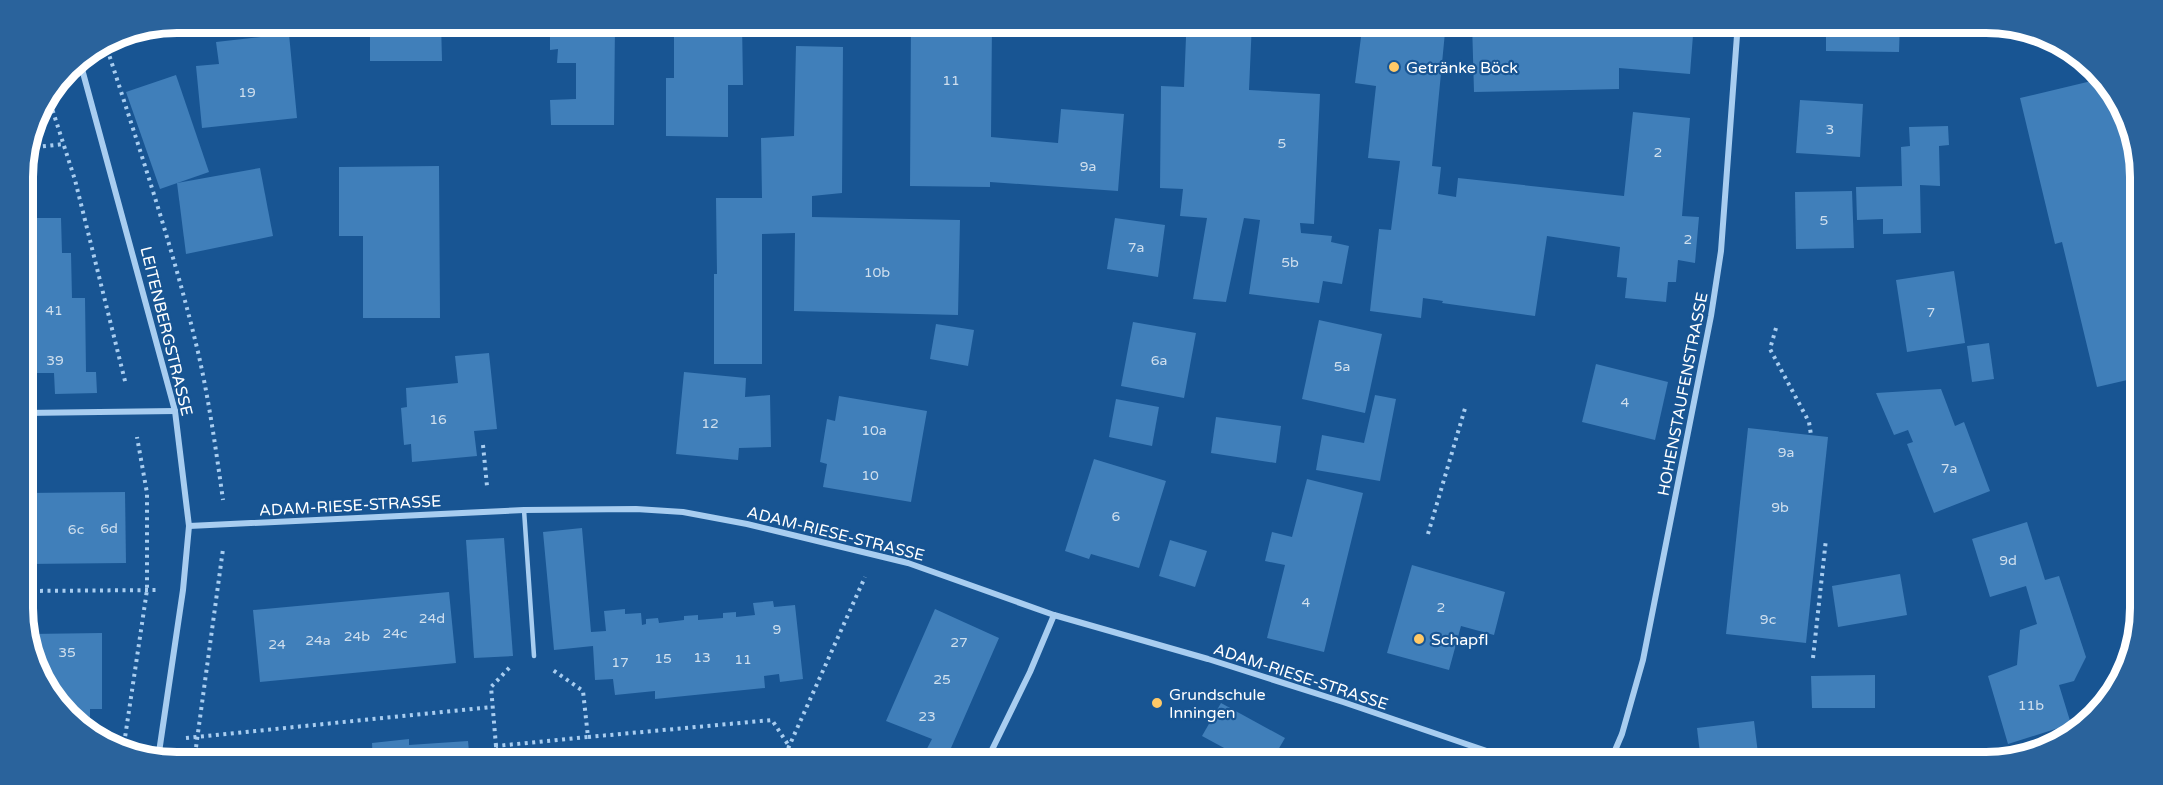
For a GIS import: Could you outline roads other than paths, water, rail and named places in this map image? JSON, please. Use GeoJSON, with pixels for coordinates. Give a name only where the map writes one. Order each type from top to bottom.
{"type":"FeatureCollection","features":[{"type":"Feature","properties":{"kind":"street","name":"HOHENSTAUFENSTRASSE"},"geometry":{"type":"LineString","coordinates":[[1614,752],[1622,734],[1643,660],[1712,316],[1721,251],[1737,33]]}},
{"type":"Feature","properties":{"kind":"street","name":"LEITENBERGSTRASSE"},"geometry":{"type":"LineString","coordinates":[[82,69],[175,411],[189,526],[183,590],[159,751]]}},
{"type":"Feature","properties":{"kind":"street"},"geometry":{"type":"LineString","coordinates":[[33,413],[175,411]]}},
{"type":"Feature","properties":{"kind":"street","name":"ADAM-RIESE-STRASSE"},"geometry":{"type":"LineString","coordinates":[[189,526],[524,510],[636,509],[683,512],[876,553],[1054,615],[1230,666],[1489,752]]}},
{"type":"Feature","properties":{"kind":"street"},"geometry":{"type":"LineString","coordinates":[[991,752],[1030,672],[1054,615]]}},
{"type":"Feature","properties":{"kind":"lane"},"geometry":{"type":"LineString","coordinates":[[524,510],[534,656]]}},
{"type":"Feature","properties":{"kind":"place","name":"Getränke Böck"},"geometry":{"type":"Point","coordinates":[1394,67]}},
{"type":"Feature","properties":{"kind":"place","name":"Schapfl"},"geometry":{"type":"Point","coordinates":[1419,639]}},
{"type":"Feature","properties":{"kind":"place","name":"Grundschule Inningen"},"geometry":{"type":"Point","coordinates":[1157,703]}}]}
